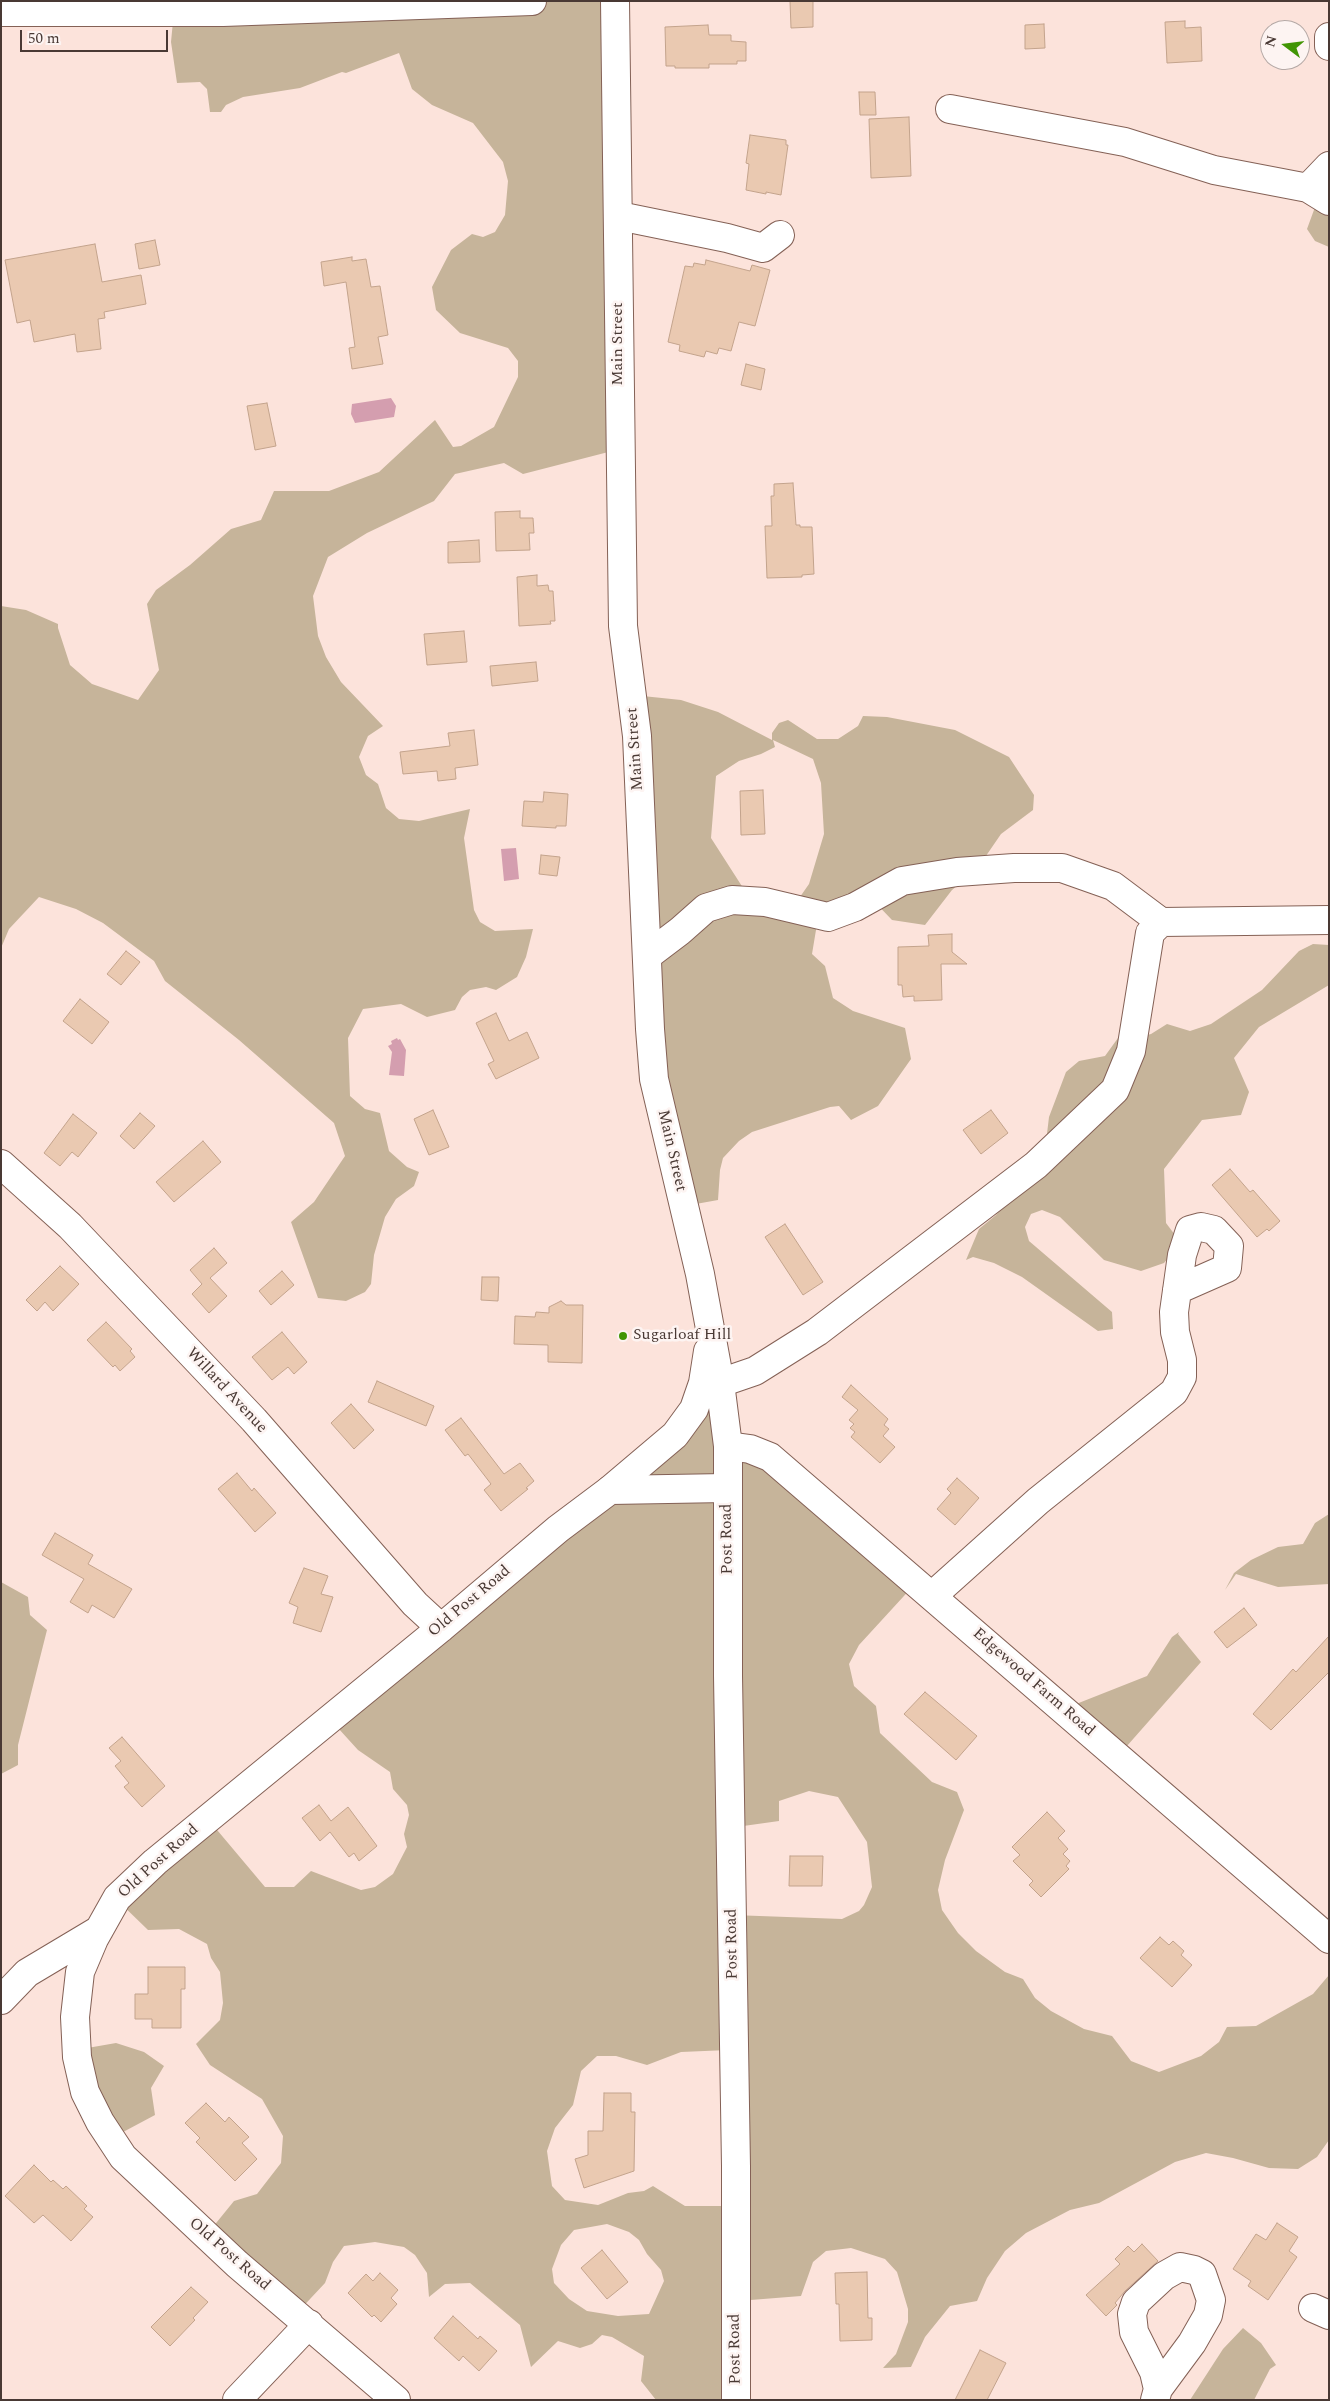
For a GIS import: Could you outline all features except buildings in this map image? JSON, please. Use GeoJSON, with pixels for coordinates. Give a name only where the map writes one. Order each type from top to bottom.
{"type":"FeatureCollection","features":[{"type":"Feature","properties":{"kind":"street"},"geometry":{"type":"LineString","coordinates":[[1,12],[223,12],[532,1]]}},
{"type":"Feature","properties":{"kind":"street","name":"Main Street"},"geometry":{"type":"LineString","coordinates":[[615,1],[623,626],[636,736],[654,1079],[700,1274],[720,1383],[728,1446],[726,1488]]}},
{"type":"Feature","properties":{"kind":"street"},"geometry":{"type":"LineString","coordinates":[[1329,37],[1329,46]]}},
{"type":"Feature","properties":{"kind":"street"},"geometry":{"type":"LineString","coordinates":[[950,109],[1125,142],[1214,170],[1318,194],[1329,166]]}},
{"type":"Feature","properties":{"kind":"street"},"geometry":{"type":"LineString","coordinates":[[618,216],[727,238],[763,248],[780,236]]}},
{"type":"Feature","properties":{"kind":"street"},"geometry":{"type":"LineString","coordinates":[[647,956],[706,908],[732,900],[764,902],[828,918],[855,907],[902,881],[958,872],[1014,868],[1062,868],[1113,886],[1161,922],[1329,920]]}},
{"type":"Feature","properties":{"kind":"street"},"geometry":{"type":"LineString","coordinates":[[720,1383],[755,1371],[833,1321],[1036,1165],[1115,1090],[1131,1052],[1150,933],[1161,922]]}},
{"type":"Feature","properties":{"kind":"street","name":"Willard Avenue"},"geometry":{"type":"LineString","coordinates":[[1,1164],[70,1226],[254,1420],[415,1604],[441,1628]]}},
{"type":"Feature","properties":{"kind":"street"},"geometry":{"type":"LineString","coordinates":[[932,1596],[1038,1502],[1174,1392],[1182,1377],[1182,1360],[1174,1312],[1178,1290]]}},
{"type":"Feature","properties":{"kind":"street","name":"Old Post Road"},"geometry":{"type":"LineString","coordinates":[[396,2400],[222,2251],[123,2157],[96,2114],[85,2092],[77,2057],[75,2017],[80,1972],[99,1930],[117,1898],[155,1862],[441,1628],[558,1529],[610,1490],[675,1435],[694,1409],[703,1382],[710,1332]]}},
{"type":"Feature","properties":{"kind":"street","name":"Edgewood Farm Road"},"geometry":{"type":"LineString","coordinates":[[728,1446],[750,1449],[770,1457],[1329,1939]]}},
{"type":"Feature","properties":{"kind":"street"},"geometry":{"type":"LineString","coordinates":[[610,1490],[726,1488]]}},
{"type":"Feature","properties":{"kind":"street","name":"Post Road"},"geometry":{"type":"LineString","coordinates":[[726,1488],[736,2166],[736,2400]]}},
{"type":"Feature","properties":{"kind":"street"},"geometry":{"type":"LineString","coordinates":[[1,2000],[27,1973],[99,1930]]}},
{"type":"Feature","properties":{"kind":"street"},"geometry":{"type":"LineString","coordinates":[[236,2400],[309,2324]]}},
{"type":"Feature","properties":{"kind":"shaded area"},"geometry":{"type":"Polygon","coordinates":[[[345,1],[611,1],[620,449],[523,474],[504,463],[455,474],[434,501],[367,533],[328,557],[313,596],[318,636],[326,657],[341,682],[383,726],[368,736],[359,757],[366,775],[378,784],[386,808],[399,819],[419,821],[470,809],[464,838],[474,910],[480,922],[495,931],[533,929],[526,957],[517,977],[496,990],[486,987],[470,990],[462,997],[455,1010],[427,1017],[401,1004],[363,1009],[348,1038],[350,1096],[365,1109],[380,1113],[389,1151],[407,1167],[419,1172],[414,1186],[396,1199],[385,1217],[374,1255],[371,1284],[365,1292],[346,1301],[318,1298],[291,1222],[314,1202],[345,1156],[334,1123],[239,1040],[165,981],[154,961],[103,923],[76,909],[39,897],[9,929],[1,948],[1,606],[26,610],[58,624],[70,665],[92,684],[138,700],[159,670],[147,604],[156,590],[190,565],[231,529],[261,520],[274,491],[329,491],[379,472],[435,420],[453,447],[461,446],[494,427],[518,377],[518,361],[508,348],[460,333],[436,310],[432,287],[451,250],[472,234],[483,237],[495,232],[505,215],[508,181],[503,162],[473,123],[432,105],[412,89],[399,53],[300,88],[243,97],[226,105],[221,112],[210,112],[207,89],[200,82],[177,83],[171,42],[174,11],[345,1]]]}},
{"type":"Feature","properties":{"kind":"shaded area"},"geometry":{"type":"Polygon","coordinates":[[[1329,183],[1329,247],[1315,241],[1307,229],[1322,188],[1329,183]]]}},
{"type":"Feature","properties":{"kind":"shaded area"},"geometry":{"type":"Polygon","coordinates":[[[391,398],[396,406],[394,417],[355,423],[351,414],[352,404],[391,398]]]}},
{"type":"Feature","properties":{"kind":"shaded area"},"geometry":{"type":"Polygon","coordinates":[[[633,695],[681,700],[718,712],[772,740],[772,733],[779,723],[788,720],[817,739],[838,739],[858,726],[863,716],[887,717],[955,730],[1009,757],[1034,795],[1033,810],[1001,834],[977,869],[952,890],[925,925],[892,920],[870,897],[846,896],[818,918],[812,954],[825,966],[833,998],[853,1011],[905,1028],[911,1059],[878,1106],[851,1120],[839,1106],[830,1107],[752,1132],[739,1141],[723,1158],[720,1170],[718,1200],[679,1207],[633,695]],[[773,740],[775,747],[739,761],[716,776],[711,838],[754,905],[786,917],[809,884],[824,834],[821,783],[813,759],[773,740]]]}},
{"type":"Feature","properties":{"kind":"shaded area"},"geometry":{"type":"Polygon","coordinates":[[[516,848],[519,879],[504,881],[501,849],[516,848]]]}},
{"type":"Feature","properties":{"kind":"shaded area"},"geometry":{"type":"Polygon","coordinates":[[[1313,944],[1329,945],[1329,985],[1259,1027],[1234,1058],[1249,1092],[1241,1115],[1202,1120],[1164,1169],[1166,1223],[1181,1243],[1164,1263],[1141,1271],[1104,1260],[1060,1217],[1042,1210],[1031,1214],[1025,1227],[1029,1241],[1112,1312],[1113,1329],[1098,1331],[1022,1277],[994,1263],[973,1257],[966,1260],[979,1229],[996,1215],[1019,1188],[1046,1142],[1049,1117],[1066,1072],[1079,1061],[1105,1056],[1118,1038],[1129,1040],[1151,1034],[1167,1024],[1190,1031],[1211,1024],[1262,990],[1299,951],[1313,944]]]}},
{"type":"Feature","properties":{"kind":"shaded area"},"geometry":{"type":"Polygon","coordinates":[[[397,1038],[398,1040],[400,1039],[406,1050],[404,1076],[389,1075],[392,1052],[388,1046],[392,1044],[391,1041],[397,1038]]]}},
{"type":"Feature","properties":{"kind":"shaded area"},"geometry":{"type":"Polygon","coordinates":[[[707,1347],[724,1444],[746,1447],[914,1585],[859,1645],[849,1664],[854,1686],[876,1706],[880,1733],[932,1782],[957,1792],[964,1810],[945,1860],[938,1890],[942,1910],[958,1933],[976,1951],[1005,1972],[1023,1979],[1035,1998],[1051,2011],[1084,2029],[1112,2036],[1131,2061],[1159,2072],[1201,2056],[1219,2042],[1227,2027],[1256,2026],[1313,1994],[1329,1975],[1329,2140],[1317,2157],[1298,2169],[1269,2168],[1206,2153],[1175,2162],[1099,2203],[1070,2210],[1026,2233],[1005,2251],[987,2278],[977,2301],[950,2306],[925,2337],[911,2367],[883,2368],[896,2354],[908,2322],[908,2309],[897,2272],[885,2259],[851,2248],[826,2251],[813,2262],[801,2296],[738,2301],[733,2400],[656,2400],[641,2381],[644,2356],[612,2337],[602,2335],[592,2344],[580,2348],[558,2341],[531,2367],[520,2325],[470,2283],[445,2284],[429,2297],[427,2273],[415,2255],[404,2247],[375,2242],[344,2246],[333,2262],[325,2283],[296,2314],[208,2233],[234,2201],[257,2194],[281,2163],[283,2136],[262,2099],[210,2065],[196,2044],[220,2020],[223,2003],[220,1972],[211,1958],[207,1944],[179,1929],[148,1930],[115,1898],[207,1818],[265,1887],[294,1887],[311,1871],[361,1890],[375,1887],[393,1874],[407,1847],[404,1834],[409,1815],[407,1805],[393,1789],[390,1772],[358,1750],[328,1717],[670,1436],[707,1347]],[[809,1791],[779,1801],[779,1821],[729,1828],[732,1915],[842,1919],[859,1911],[864,1905],[872,1887],[867,1842],[838,1797],[809,1791]],[[728,2050],[681,2052],[647,2065],[616,2056],[597,2056],[581,2071],[573,2105],[555,2128],[547,2151],[552,2186],[565,2200],[598,2205],[628,2193],[644,2191],[653,2186],[685,2206],[730,2206],[728,2050]],[[607,2224],[574,2230],[561,2245],[552,2269],[554,2283],[569,2299],[587,2311],[618,2316],[649,2314],[664,2281],[661,2270],[647,2254],[639,2240],[629,2232],[607,2224]]]}},
{"type":"Feature","properties":{"kind":"shaded area"},"geometry":{"type":"Polygon","coordinates":[[[1329,1514],[1329,1584],[1278,1587],[1236,1574],[1225,1590],[1234,1573],[1251,1560],[1278,1547],[1303,1544],[1315,1523],[1329,1514]]]}},
{"type":"Feature","properties":{"kind":"shaded area"},"geometry":{"type":"Polygon","coordinates":[[[1,1582],[28,1597],[30,1615],[47,1630],[18,1745],[18,1765],[1,1774],[1,1582]]]}},
{"type":"Feature","properties":{"kind":"shaded area"},"geometry":{"type":"Polygon","coordinates":[[[1179,1632],[1178,1634],[1201,1662],[1119,1755],[1066,1708],[1147,1676],[1172,1637],[1179,1632]]]}},
{"type":"Feature","properties":{"kind":"shaded area"},"geometry":{"type":"Polygon","coordinates":[[[116,2043],[144,2052],[164,2066],[151,2088],[155,2115],[110,2139],[76,2050],[116,2043]]]}},
{"type":"Feature","properties":{"kind":"shaded area"},"geometry":{"type":"Polygon","coordinates":[[[1243,2328],[1261,2343],[1276,2365],[1270,2369],[1254,2400],[1190,2400],[1223,2349],[1243,2328]]]}},
{"type":"Feature","properties":{"kind":"place","name":"Sugarloaf Hill"},"geometry":{"type":"Point","coordinates":[623,1336]}}]}
